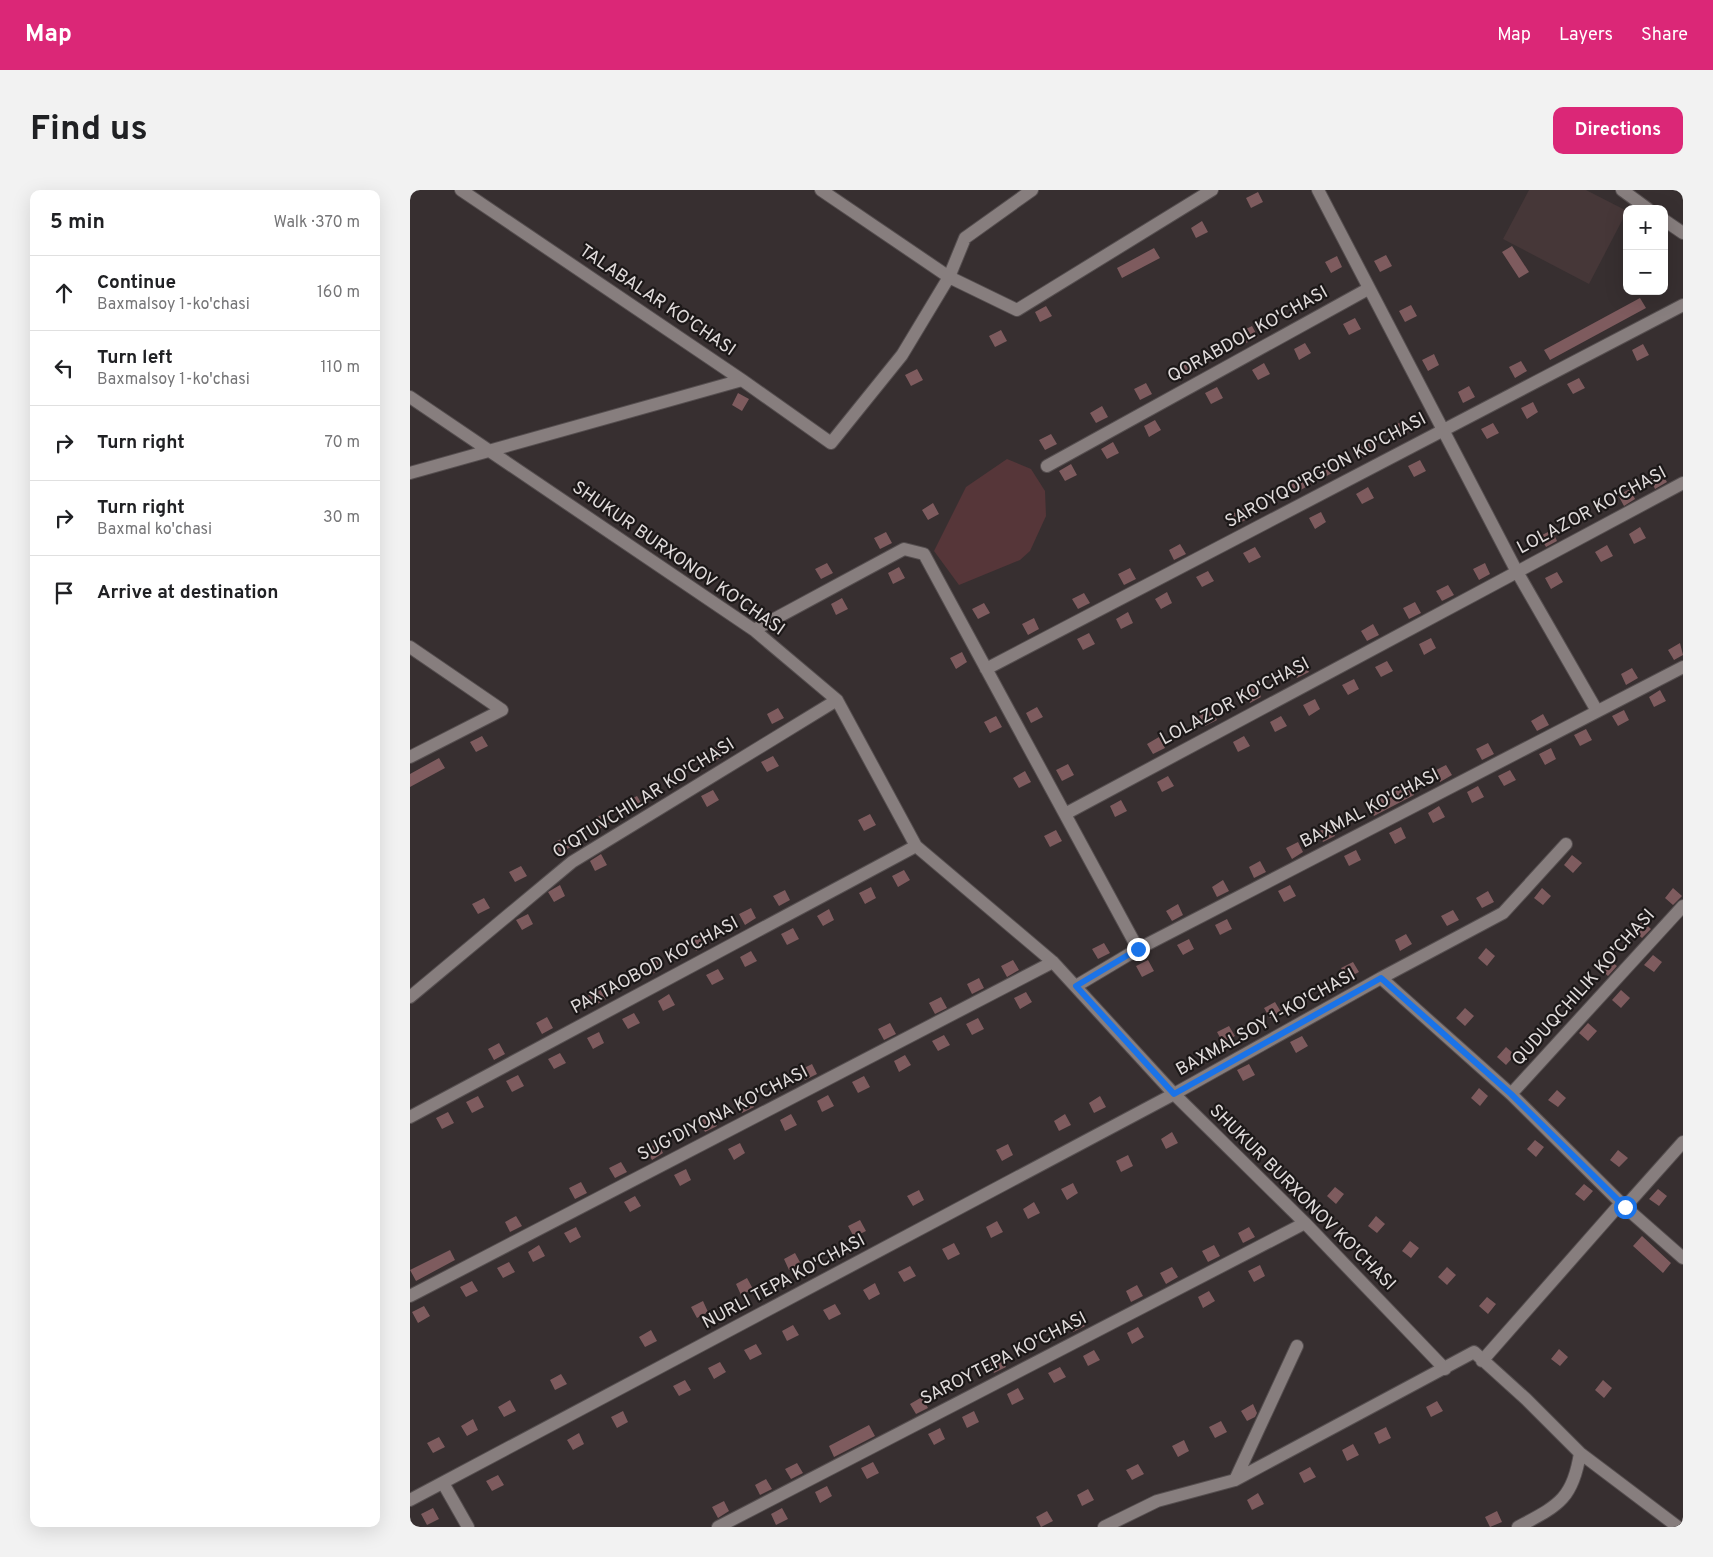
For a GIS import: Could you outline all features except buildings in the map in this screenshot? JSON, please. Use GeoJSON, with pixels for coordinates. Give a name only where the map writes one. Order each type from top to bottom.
{"type":"FeatureCollection","features":[{"type":"Feature","properties":{"kind":"street","name":"TALABALAR KO'CHASI"},"geometry":{"type":"LineString","coordinates":[[461,190],[742,380],[831,443],[902,355],[949,277]]}},
{"type":"Feature","properties":{"kind":"street"},"geometry":{"type":"LineString","coordinates":[[821,190],[949,277],[1017,310],[1212,190]]}},
{"type":"Feature","properties":{"kind":"street"},"geometry":{"type":"LineString","coordinates":[[949,277],[965,238],[1032,190]]}},
{"type":"Feature","properties":{"kind":"street"},"geometry":{"type":"LineString","coordinates":[[1318,190],[1516,570],[1597,711]]}},
{"type":"Feature","properties":{"kind":"street"},"geometry":{"type":"LineString","coordinates":[[1622,190],[1643,205]]}},
{"type":"Feature","properties":{"kind":"street"},"geometry":{"type":"LineString","coordinates":[[1668,223],[1683,233]]}},
{"type":"Feature","properties":{"kind":"street","name":"QORABDOL KO'CHASI"},"geometry":{"type":"LineString","coordinates":[[1047,466],[1368,289]]}},
{"type":"Feature","properties":{"kind":"street","name":"SAROYQO'RG'ON KO'CHASI"},"geometry":{"type":"LineString","coordinates":[[986,669],[1683,305]]}},
{"type":"Feature","properties":{"kind":"street"},"geometry":{"type":"LineString","coordinates":[[410,473],[492,452],[742,380]]}},
{"type":"Feature","properties":{"kind":"street","name":"SHUKUR BURXONOV KO'CHASI"},"geometry":{"type":"LineString","coordinates":[[410,397],[754,630],[837,700],[916,846],[1053,962],[1174,1094],[1305,1223],[1445,1370]]}},
{"type":"Feature","properties":{"kind":"street","name":"LOLAZOR KO'CHASI"},"geometry":{"type":"LineString","coordinates":[[1065,814],[1516,570],[1683,483]]}},
{"type":"Feature","properties":{"kind":"street"},"geometry":{"type":"LineString","coordinates":[[754,630],[904,549],[924,554],[1138,949]]}},
{"type":"Feature","properties":{"kind":"street"},"geometry":{"type":"LineString","coordinates":[[410,647],[502,710],[410,757]]}},
{"type":"Feature","properties":{"kind":"street","name":"BAXMAL KO'CHASI"},"geometry":{"type":"LineString","coordinates":[[1076,986],[1138,949],[1683,667]]}},
{"type":"Feature","properties":{"kind":"street","name":"O'QTUVCHILAR KO'CHASI"},"geometry":{"type":"LineString","coordinates":[[410,997],[572,862],[837,700]]}},
{"type":"Feature","properties":{"kind":"street"},"geometry":{"type":"LineString","coordinates":[[1381,978],[1503,913],[1566,844]]}},
{"type":"Feature","properties":{"kind":"street","name":"PAXTAOBOD KO'CHASI"},"geometry":{"type":"LineString","coordinates":[[410,1117],[916,846]]}},
{"type":"Feature","properties":{"kind":"street","name":"QUDUQCHILIK KO'CHASI"},"geometry":{"type":"LineString","coordinates":[[1511,1094],[1683,906]]}},
{"type":"Feature","properties":{"kind":"street","name":"SUG'DIYONA KO'CHASI"},"geometry":{"type":"LineString","coordinates":[[410,1296],[1053,962]]}},
{"type":"Feature","properties":{"kind":"street","name":"BAXMALSOY 1-KO'CHASI"},"geometry":{"type":"LineString","coordinates":[[1174,1094],[1381,978],[1511,1094],[1623,1205],[1683,1258]]}},
{"type":"Feature","properties":{"kind":"street","name":"NURLI TEPA KO'CHASI"},"geometry":{"type":"LineString","coordinates":[[410,1500],[1174,1094]]}},
{"type":"Feature","properties":{"kind":"street"},"geometry":{"type":"LineString","coordinates":[[1482,1361],[1623,1205],[1683,1142]]}},
{"type":"Feature","properties":{"kind":"street","name":"SAROYTEPA KO'CHASI"},"geometry":{"type":"LineString","coordinates":[[718,1527],[1305,1223]]}},
{"type":"Feature","properties":{"kind":"street"},"geometry":{"type":"LineString","coordinates":[[1236,1480],[1297,1346]]}},
{"type":"Feature","properties":{"kind":"street"},"geometry":{"type":"LineString","coordinates":[[1104,1527],[1157,1501],[1236,1480],[1445,1370],[1474,1352],[1526,1399],[1580,1453],[1678,1527]]}},
{"type":"Feature","properties":{"kind":"street"},"geometry":{"type":"LineString","coordinates":[[1518,1527],[1558,1505],[1576,1476],[1580,1453]]}},
{"type":"Feature","properties":{"kind":"street"},"geometry":{"type":"LineString","coordinates":[[443,1483],[468,1527]]}},
{"type":"Feature","properties":{"kind":"shaded area"},"geometry":{"type":"Polygon","coordinates":[[[1529,190],[1586,190],[1623,209],[1623,219],[1589,284],[1503,239],[1529,190]]]}},
{"type":"Feature","properties":{"kind":"shaded area"},"geometry":{"type":"Polygon","coordinates":[[[1007,459],[1031,469],[1045,491],[1046,516],[1030,551],[1020,560],[959,585],[934,551],[966,487],[1007,459]]]}},
{"type":"Feature","properties":{"kind":"route"},"geometry":{"type":"LineString","coordinates":[[1138,949],[1076,986],[1174,1094],[1381,978],[1511,1094],[1625,1207]]}}]}
